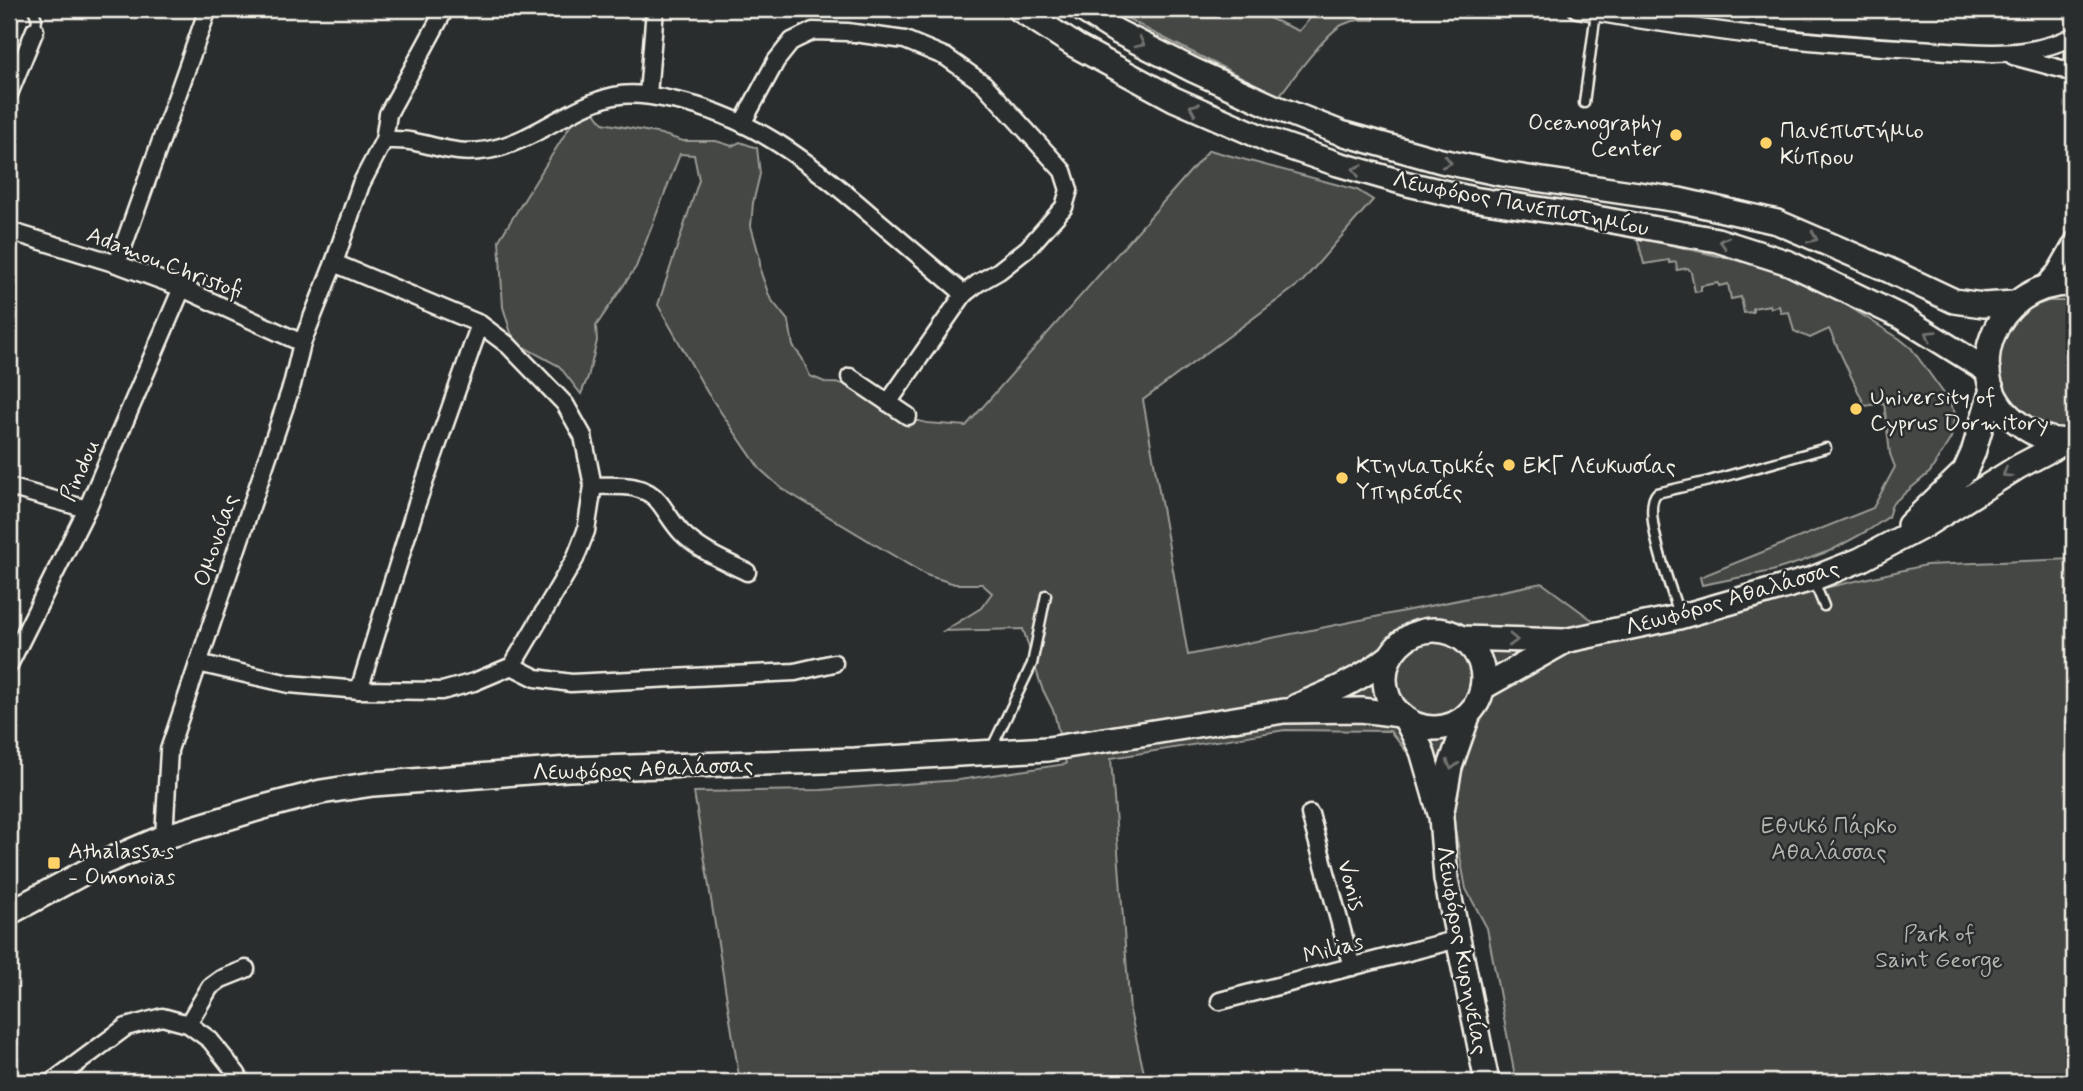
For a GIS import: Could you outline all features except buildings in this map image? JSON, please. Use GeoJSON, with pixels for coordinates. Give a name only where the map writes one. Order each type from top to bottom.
{"type":"FeatureCollection","features":[{"type":"Feature","properties":{"kind":"main road","name":"Λεωφόρος Πανεπιστημίου"},"geometry":{"type":"LineString","coordinates":[[1019,9],[1076,46],[1150,86],[1268,141],[1408,184],[1474,199],[1717,240],[1789,263],[1903,318],[1990,380]]}},
{"type":"Feature","properties":{"kind":"main road","name":"Λεωφόρος Πανεπιστημίου"},"geometry":{"type":"LineString","coordinates":[[1081,9],[1116,31],[1193,71],[1341,133],[1441,161],[1502,174],[1679,200],[1777,222],[1954,301],[1983,305],[2014,303]]}},
{"type":"Feature","properties":{"kind":"main road"},"geometry":{"type":"LineString","coordinates":[[2014,303],[2040,288],[2056,284],[2074,284]]}},
{"type":"Feature","properties":{"kind":"main road","name":"Λεωφόρος Αθαλάσσας"},"geometry":{"type":"LineString","coordinates":[[1896,541],[1919,514],[1965,471],[1973,453],[1990,380],[1988,352],[1993,334],[2014,303]]}},
{"type":"Feature","properties":{"kind":"main road"},"geometry":{"type":"LineString","coordinates":[[1990,380],[2001,406],[2014,421],[2030,432],[2048,439],[2071,440]]}},
{"type":"Feature","properties":{"kind":"main road","name":"Λεωφόρος Αθαλάσσας"},"geometry":{"type":"LineString","coordinates":[[1461,638],[1564,641],[1679,617],[1812,579],[1860,560],[1924,526],[2018,467],[2071,440]]}},
{"type":"Feature","properties":{"kind":"main road"},"geometry":{"type":"LineString","coordinates":[[1439,630],[1461,638],[1472,648],[1479,660],[1482,674],[1482,688],[1475,706],[1458,722],[1446,727],[1432,729],[1403,718],[1386,692],[1385,675],[1390,657],[1396,647],[1415,633],[1439,630]]}},
{"type":"Feature","properties":{"kind":"main road","name":"Λεωφόρος Αθαλάσσας"},"geometry":{"type":"LineString","coordinates":[[1482,688],[1564,641]]}},
{"type":"Feature","properties":{"kind":"main road","name":"Λεωφόρος Αθαλάσσας"},"geometry":{"type":"LineString","coordinates":[[1284,711],[1348,684],[1390,657]]}},
{"type":"Feature","properties":{"kind":"main road","name":"Λεωφόρος Αθαλάσσας"},"geometry":{"type":"LineString","coordinates":[[16,910],[98,864],[164,836],[321,792],[387,782],[568,769],[842,761],[1048,748],[1284,711],[1361,710],[1403,718]]}},
{"type":"Feature","properties":{"kind":"main road","name":"Λεωφόρος Κυρηνείας"},"geometry":{"type":"LineString","coordinates":[[1441,817],[1450,766],[1469,713]]}},
{"type":"Feature","properties":{"kind":"main road","name":"Λεωφόρος Κυρηνείας"},"geometry":{"type":"LineString","coordinates":[[1403,718],[1422,751],[1441,817],[1446,879],[1487,1082]]}},
{"type":"Feature","properties":{"kind":"street"},"geometry":{"type":"LineString","coordinates":[[117,264],[208,9]]}},
{"type":"Feature","properties":{"kind":"street","name":"Ομονοίας"},"geometry":{"type":"LineString","coordinates":[[164,836],[169,750],[292,385],[302,343],[334,263],[361,184],[384,140],[388,114],[445,9]]}},
{"type":"Feature","properties":{"kind":"street"},"geometry":{"type":"LineString","coordinates":[[648,95],[655,9]]}},
{"type":"Feature","properties":{"kind":"street"},"geometry":{"type":"LineString","coordinates":[[1577,9],[1770,38],[1863,47],[2003,54],[2065,70],[2074,75]]}},
{"type":"Feature","properties":{"kind":"street"},"geometry":{"type":"LineString","coordinates":[[10,85],[35,30]]}},
{"type":"Feature","properties":{"kind":"street"},"geometry":{"type":"LineString","coordinates":[[743,122],[776,61],[792,41],[813,31],[847,32],[905,40],[946,57],[984,84],[1063,171],[1069,190],[1064,207],[1028,248],[964,294],[888,403]]}},
{"type":"Feature","properties":{"kind":"street"},"geometry":{"type":"LineString","coordinates":[[2003,54],[2043,48],[2074,36]]}},
{"type":"Feature","properties":{"kind":"street"},"geometry":{"type":"LineString","coordinates":[[2074,50],[2074,60]]}},
{"type":"Feature","properties":{"kind":"street"},"geometry":{"type":"LineString","coordinates":[[384,140],[412,141],[453,152],[489,150],[526,137],[585,105],[617,95],[648,95],[689,103],[743,122],[782,144],[826,175],[964,294]]}},
{"type":"Feature","properties":{"kind":"street","name":"Adamou Christofi"},"geometry":{"type":"LineString","coordinates":[[9,231],[117,264],[182,288],[302,343]]}},
{"type":"Feature","properties":{"kind":"street"},"geometry":{"type":"LineString","coordinates":[[2040,288],[2056,271],[2074,240]]}},
{"type":"Feature","properties":{"kind":"street"},"geometry":{"type":"LineString","coordinates":[[198,663],[289,684],[359,690],[442,691],[474,682],[512,666],[575,559],[586,531],[593,486],[583,436],[565,404],[508,345],[480,324],[334,263]]}},
{"type":"Feature","properties":{"kind":"street","name":"Pindou"},"geometry":{"type":"LineString","coordinates":[[9,665],[87,509],[182,288]]}},
{"type":"Feature","properties":{"kind":"street"},"geometry":{"type":"LineString","coordinates":[[359,690],[417,503],[480,324]]}},
{"type":"Feature","properties":{"kind":"street"},"geometry":{"type":"LineString","coordinates":[[850,377],[908,416]]}},
{"type":"Feature","properties":{"kind":"street"},"geometry":{"type":"LineString","coordinates":[[593,486],[626,486],[645,490],[657,499],[681,532],[707,553],[747,572]]}},
{"type":"Feature","properties":{"kind":"street"},"geometry":{"type":"LineString","coordinates":[[9,487],[87,509]]}},
{"type":"Feature","properties":{"kind":"street"},"geometry":{"type":"LineString","coordinates":[[512,666],[536,678],[571,683],[795,672],[834,663]]}},
{"type":"Feature","properties":{"kind":"street","name":"Vonis"},"geometry":{"type":"LineString","coordinates":[[1310,814],[1352,967]]}},
{"type":"Feature","properties":{"kind":"street","name":"Milias"},"geometry":{"type":"LineString","coordinates":[[1220,1001],[1458,939]]}},
{"type":"Feature","properties":{"kind":"street"},"geometry":{"type":"LineString","coordinates":[[188,1024],[209,987],[246,968]]}},
{"type":"Feature","properties":{"kind":"street"},"geometry":{"type":"LineString","coordinates":[[52,1082],[127,1027],[162,1017],[188,1024],[210,1040],[241,1082]]}},
{"type":"Feature","properties":{"kind":"lane"},"geometry":{"type":"LineString","coordinates":[[33,9],[37,19],[35,30]]}},
{"type":"Feature","properties":{"kind":"lane"},"geometry":{"type":"LineString","coordinates":[[1584,103],[1596,12]]}},
{"type":"Feature","properties":{"kind":"lane"},"geometry":{"type":"LineString","coordinates":[[1679,617],[1657,543],[1651,510],[1653,497],[1657,493],[1826,448]]}},
{"type":"Feature","properties":{"kind":"lane"},"geometry":{"type":"LineString","coordinates":[[1812,579],[1824,606]]}},
{"type":"Feature","properties":{"kind":"lane"},"geometry":{"type":"LineString","coordinates":[[994,752],[994,743],[1032,664],[1046,595]]}},
{"type":"Feature","properties":{"kind":"green space"},"geometry":{"type":"Polygon","coordinates":[[[1111,9],[1248,9],[1299,31],[1318,9],[1374,9],[1374,20],[1353,21],[1335,30],[1279,96],[1111,9]]]}},
{"type":"Feature","properties":{"kind":"green space","name":"Εθνικό Πάρκο Αθαλάσσας"},"geometry":{"type":"Polygon","coordinates":[[[595,112],[603,123],[683,141],[716,141],[732,146],[740,142],[757,148],[760,174],[751,226],[761,273],[770,298],[789,322],[793,346],[810,376],[827,383],[856,384],[898,416],[927,423],[966,426],[1209,150],[1357,190],[1373,200],[1302,282],[1143,400],[1188,655],[1542,583],[1614,636],[1926,565],[2074,559],[2074,1082],[1516,1082],[1487,928],[1466,889],[1451,807],[1390,731],[1285,730],[1111,758],[1130,1011],[1146,1082],[740,1082],[694,792],[821,790],[959,780],[1066,764],[1054,712],[1042,688],[1023,629],[944,631],[981,608],[992,593],[982,584],[955,584],[926,575],[781,488],[760,469],[707,392],[658,305],[699,180],[694,155],[680,154],[636,267],[596,326],[597,341],[581,394],[559,366],[520,345],[511,333],[503,307],[499,240],[575,118],[595,112]]]}},
{"type":"Feature","properties":{"kind":"green space"},"geometry":{"type":"Polygon","coordinates":[[[1637,237],[1778,270],[1837,299],[1911,348],[1955,413],[1951,438],[1930,472],[1892,504],[1888,517],[1832,550],[1797,563],[1772,571],[1702,585],[1700,577],[1873,508],[1895,467],[1890,454],[1884,403],[1865,406],[1829,329],[1810,338],[1794,331],[1789,312],[1781,313],[1779,306],[1753,308],[1753,312],[1744,313],[1741,297],[1731,299],[1728,284],[1701,286],[1701,291],[1695,292],[1688,268],[1677,270],[1676,262],[1670,263],[1669,260],[1644,264],[1637,237]]]}},
{"type":"Feature","properties":{"kind":"green space"},"geometry":{"type":"Polygon","coordinates":[[[2048,301],[2074,303],[2072,429],[2050,430],[2014,412],[1995,376],[2001,337],[2012,320],[2029,308],[2048,301]]]}},
{"type":"Feature","properties":{"kind":"place","name":"Oceanography Center"},"geometry":{"type":"Point","coordinates":[1676,135]}},
{"type":"Feature","properties":{"kind":"place","name":"Πανεπιστήμιο Κύπρου"},"geometry":{"type":"Point","coordinates":[1766,143]}},
{"type":"Feature","properties":{"kind":"place","name":"University of Cyprus Dormitory"},"geometry":{"type":"Point","coordinates":[1856,409]}},
{"type":"Feature","properties":{"kind":"place","name":"ΕΚΓ Λευκωσίας"},"geometry":{"type":"Point","coordinates":[1509,465]}},
{"type":"Feature","properties":{"kind":"place","name":"Κτηνιατρικές Υπηρεσίες"},"geometry":{"type":"Point","coordinates":[1342,478]}},
{"type":"Feature","properties":{"kind":"place","name":"Athalassas - Omonoias"},"geometry":{"type":"Point","coordinates":[54,863]}},
{"type":"Feature","properties":{"kind":"park label","name":"Park of Saint George"},"geometry":{"type":"Point","coordinates":[1939,946]}}]}
